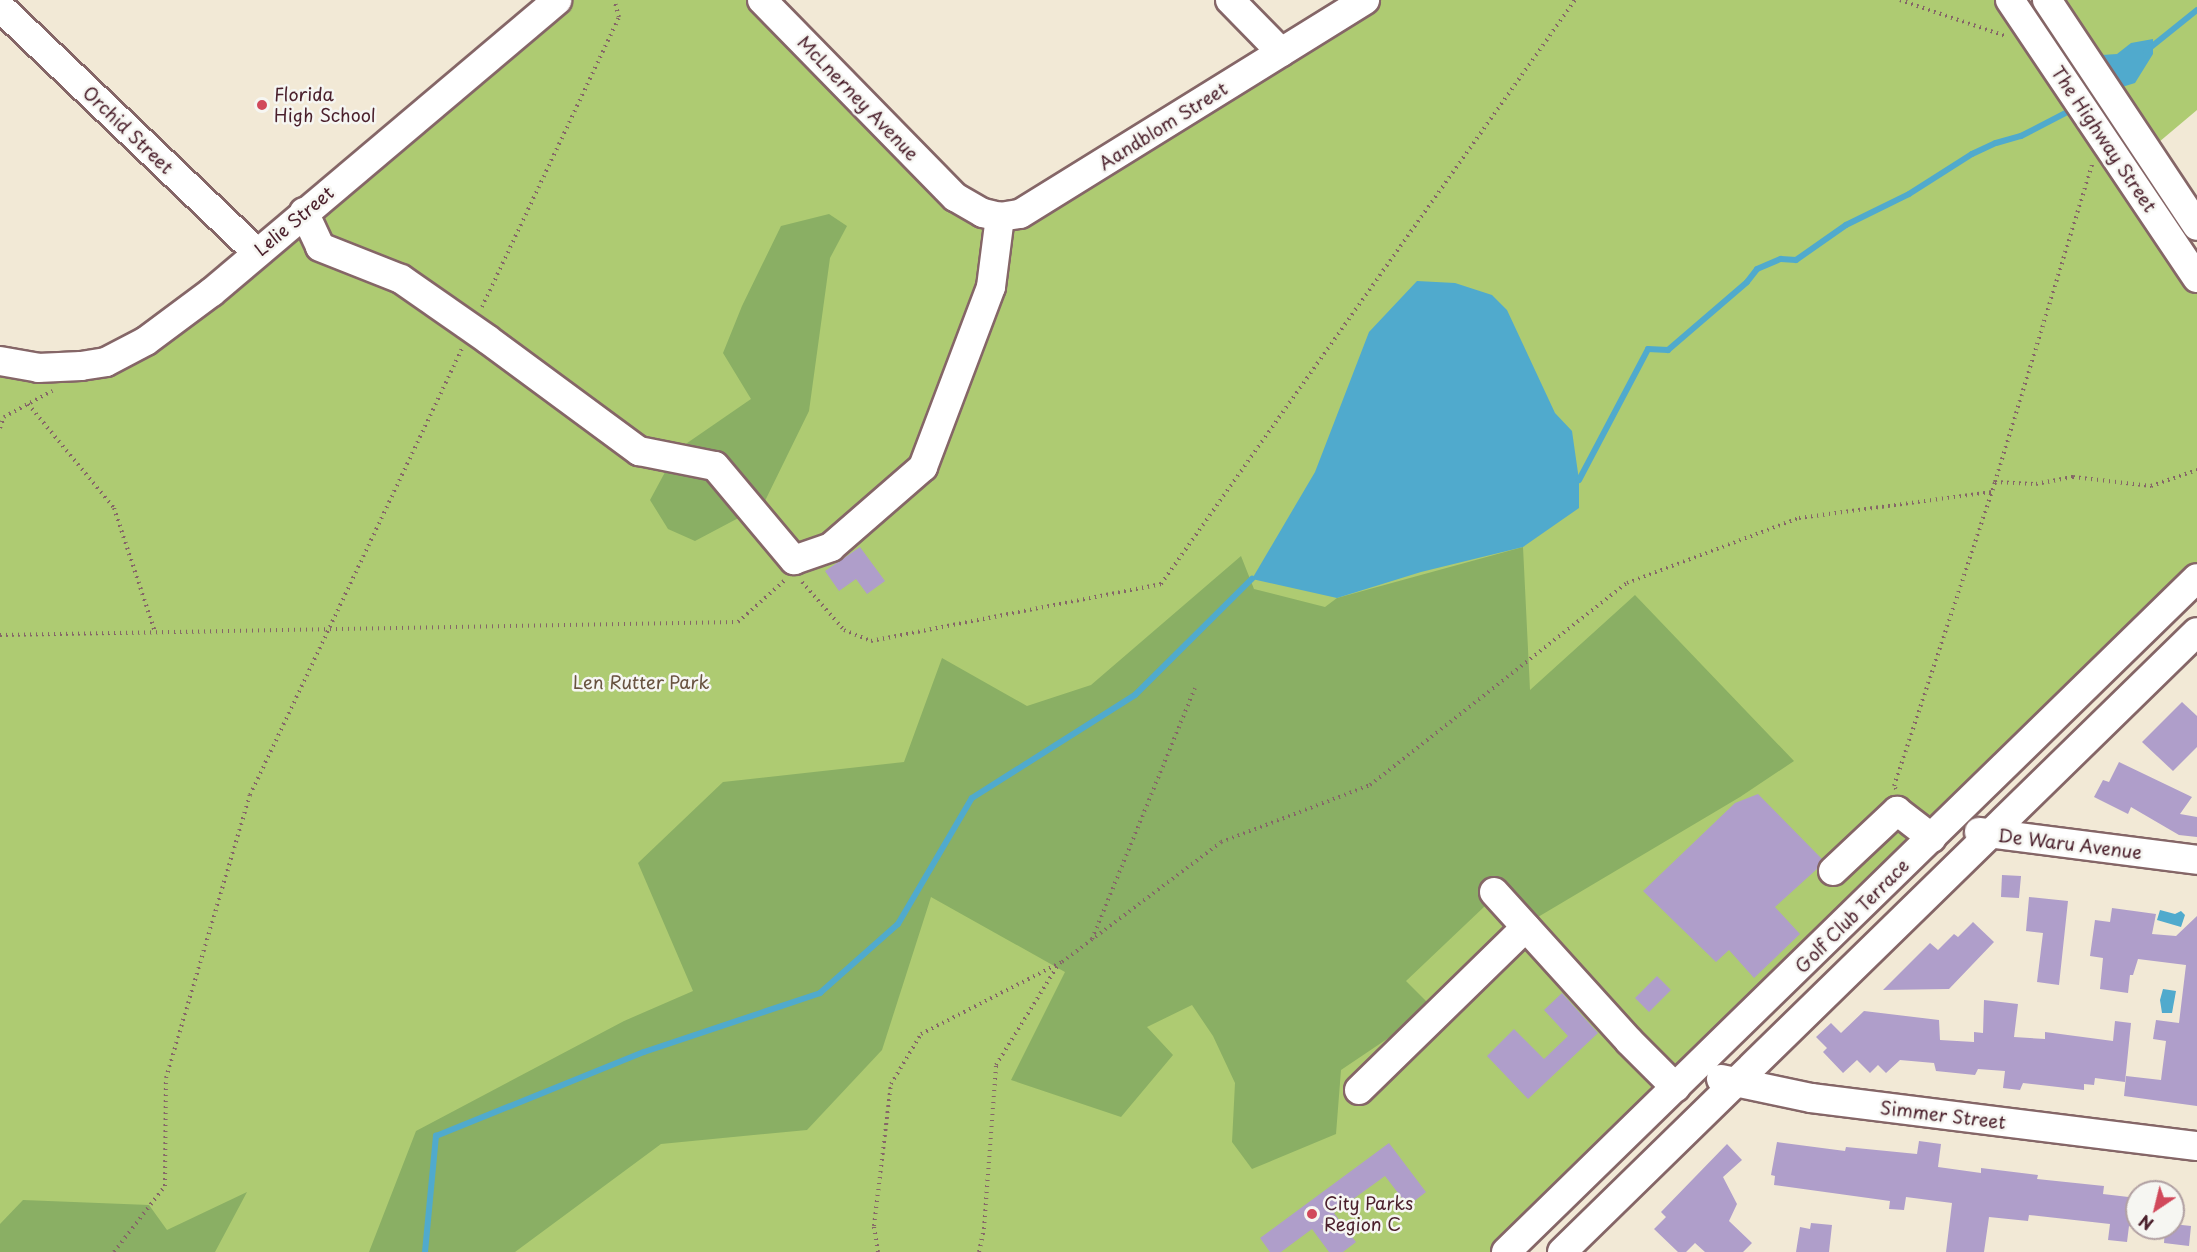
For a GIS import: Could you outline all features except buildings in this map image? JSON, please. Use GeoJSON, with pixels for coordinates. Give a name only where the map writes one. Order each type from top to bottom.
{"type":"FeatureCollection","features":[{"type":"Feature","properties":{"kind":"street","name":"Lelie Street"},"geometry":{"type":"LineString","coordinates":[[0,361],[19,366],[57,369],[93,364],[117,357],[164,328],[212,292],[256,252],[557,0]]}},
{"type":"Feature","properties":{"kind":"street","name":"McLnerney Avenue"},"geometry":{"type":"LineString","coordinates":[[762,0],[955,196],[983,213],[1000,217]]}},
{"type":"Feature","properties":{"kind":"street"},"geometry":{"type":"LineString","coordinates":[[1230,0],[1281,52]]}},
{"type":"Feature","properties":{"kind":"street","name":"Aandblom Street"},"geometry":{"type":"LineString","coordinates":[[1000,217],[1020,214],[1365,0]]}},
{"type":"Feature","properties":{"kind":"street","name":"The Highway Street"},"geometry":{"type":"LineString","coordinates":[[2010,0],[2197,278]]}},
{"type":"Feature","properties":{"kind":"street","name":"The Highway Street"},"geometry":{"type":"LineString","coordinates":[[2047,0],[2092,64],[2197,226]]}},
{"type":"Feature","properties":{"kind":"street","name":"Orchid Street"},"geometry":{"type":"LineString","coordinates":[[0,7],[256,252]]}},
{"type":"Feature","properties":{"kind":"street"},"geometry":{"type":"LineString","coordinates":[[304,212],[320,247],[401,279],[639,451],[715,466],[794,560],[831,547],[923,467],[991,287],[1000,217]]}},
{"type":"Feature","properties":{"kind":"street","name":"Golf Club Terrace"},"geometry":{"type":"LineString","coordinates":[[1506,1252],[1684,1081],[2197,578]]}},
{"type":"Feature","properties":{"kind":"street","name":"Golf Club Terrace"},"geometry":{"type":"LineString","coordinates":[[1562,1252],[1734,1081],[2197,632]]}},
{"type":"Feature","properties":{"kind":"street"},"geometry":{"type":"LineString","coordinates":[[1833,871],[1897,811],[1937,832]]}},
{"type":"Feature","properties":{"kind":"street","name":"De Waru Avenue"},"geometry":{"type":"LineString","coordinates":[[1937,832],[1991,834],[2197,860]]}},
{"type":"Feature","properties":{"kind":"street"},"geometry":{"type":"LineString","coordinates":[[1494,892],[1629,1041],[1684,1081]]}},
{"type":"Feature","properties":{"kind":"street"},"geometry":{"type":"LineString","coordinates":[[1359,1090],[1526,927]]}},
{"type":"Feature","properties":{"kind":"street","name":"Simmer Street"},"geometry":{"type":"LineString","coordinates":[[1684,1081],[1734,1081],[1811,1098],[2197,1146]]}},
{"type":"Feature","properties":{"kind":"path"},"geometry":{"type":"LineString","coordinates":[[114,1252],[165,1186],[166,1078],[250,795],[619,17],[614,0]]}},
{"type":"Feature","properties":{"kind":"path"},"geometry":{"type":"LineString","coordinates":[[1900,0],[2007,37]]}},
{"type":"Feature","properties":{"kind":"path"},"geometry":{"type":"LineString","coordinates":[[1901,793],[1894,786],[1992,492],[2093,162]]}},
{"type":"Feature","properties":{"kind":"path"},"geometry":{"type":"LineString","coordinates":[[0,428],[4,417],[56,390]]}},
{"type":"Feature","properties":{"kind":"path"},"geometry":{"type":"LineString","coordinates":[[28,404],[114,508],[155,632]]}},
{"type":"Feature","properties":{"kind":"path"},"geometry":{"type":"LineString","coordinates":[[1995,482],[2036,484],[2073,477],[2151,486],[2197,470]]}},
{"type":"Feature","properties":{"kind":"path"},"geometry":{"type":"LineString","coordinates":[[878,1252],[874,1226],[891,1084],[921,1034],[1062,962],[1221,842],[1370,785],[1628,583],[1799,518],[1992,492]]}},
{"type":"Feature","properties":{"kind":"path"},"geometry":{"type":"LineString","coordinates":[[1091,940],[1195,688]]}},
{"type":"Feature","properties":{"kind":"path"},"geometry":{"type":"LineString","coordinates":[[978,1252],[984,1229],[996,1065],[1058,965]]}},
{"type":"Feature","properties":{"kind":"green space","name":"Len Rutter Park"},"geometry":{"type":"Polygon","coordinates":[[[566,0],[753,0],[986,221],[1377,0],[2003,0],[2197,289],[2197,564],[1491,1252],[0,1252],[0,368],[106,369],[566,0]]]}},
{"type":"Feature","properties":{"kind":"green space"},"geometry":{"type":"Polygon","coordinates":[[[2061,0],[2197,0],[2197,110],[2159,142],[2061,0]]]}},
{"type":"Feature","properties":{"kind":"green space"},"geometry":{"type":"Polygon","coordinates":[[[829,214],[847,226],[830,258],[809,411],[763,505],[695,541],[668,529],[650,500],[677,450],[751,399],[723,353],[742,306],[781,226],[829,214]]]}},
{"type":"Feature","properties":{"kind":"green space"},"geometry":{"type":"Polygon","coordinates":[[[1523,547],[1530,690],[1635,595],[1794,761],[1740,797],[1538,917],[1505,887],[1406,981],[1433,1008],[1341,1070],[1336,1134],[1252,1169],[1232,1142],[1235,1083],[1213,1036],[1192,1005],[1147,1027],[1173,1055],[1121,1117],[1011,1080],[1065,972],[931,897],[882,1050],[807,1130],[661,1144],[515,1252],[369,1252],[416,1131],[624,1021],[693,991],[638,863],[723,782],[904,762],[942,658],[1027,706],[1091,685],[1241,556],[1254,589],[1325,607],[1337,598],[1523,547]]]}},
{"type":"Feature","properties":{"kind":"green space"},"geometry":{"type":"Polygon","coordinates":[[[247,1192],[215,1252],[0,1252],[0,1224],[23,1200],[149,1205],[167,1230],[247,1192]]]}},
{"type":"Feature","properties":{"kind":"water"},"geometry":{"type":"Polygon","coordinates":[[[2153,39],[2153,54],[2135,83],[2122,87],[2102,55],[2117,54],[2131,43],[2153,39]]]}},
{"type":"Feature","properties":{"kind":"water"},"geometry":{"type":"Polygon","coordinates":[[[1417,281],[1455,283],[1492,295],[1507,310],[1555,413],[1572,431],[1579,480],[1579,508],[1523,547],[1421,572],[1337,598],[1252,579],[1315,472],[1369,332],[1417,281]]]}},
{"type":"Feature","properties":{"kind":"water"},"geometry":{"type":"Polygon","coordinates":[[[2160,910],[2175,914],[2181,911],[2185,915],[2181,927],[2157,920],[2160,910]]]}},
{"type":"Feature","properties":{"kind":"water"},"geometry":{"type":"Polygon","coordinates":[[[2163,989],[2176,991],[2172,1013],[2162,1013],[2160,1000],[2163,989]]]}},
{"type":"Feature","properties":{"kind":"waterway"},"geometry":{"type":"LineString","coordinates":[[2146,51],[2197,10]]}},
{"type":"Feature","properties":{"kind":"waterway"},"geometry":{"type":"LineString","coordinates":[[1579,480],[1648,349],[1668,350],[1747,282],[1757,269],[1781,259],[1796,260],[1846,225],[1909,194],[1972,154],[1996,143],[2021,136],[2073,109]]}},
{"type":"Feature","properties":{"kind":"waterway"},"geometry":{"type":"LineString","coordinates":[[425,1252],[436,1136],[644,1052],[820,993],[898,924],[972,798],[1135,695],[1252,579]]}},
{"type":"Feature","properties":{"kind":"place","name":"Florida High School"},"geometry":{"type":"Point","coordinates":[262,105]}},
{"type":"Feature","properties":{"kind":"place","name":"City Parks Region C"},"geometry":{"type":"Point","coordinates":[1312,1214]}}]}
